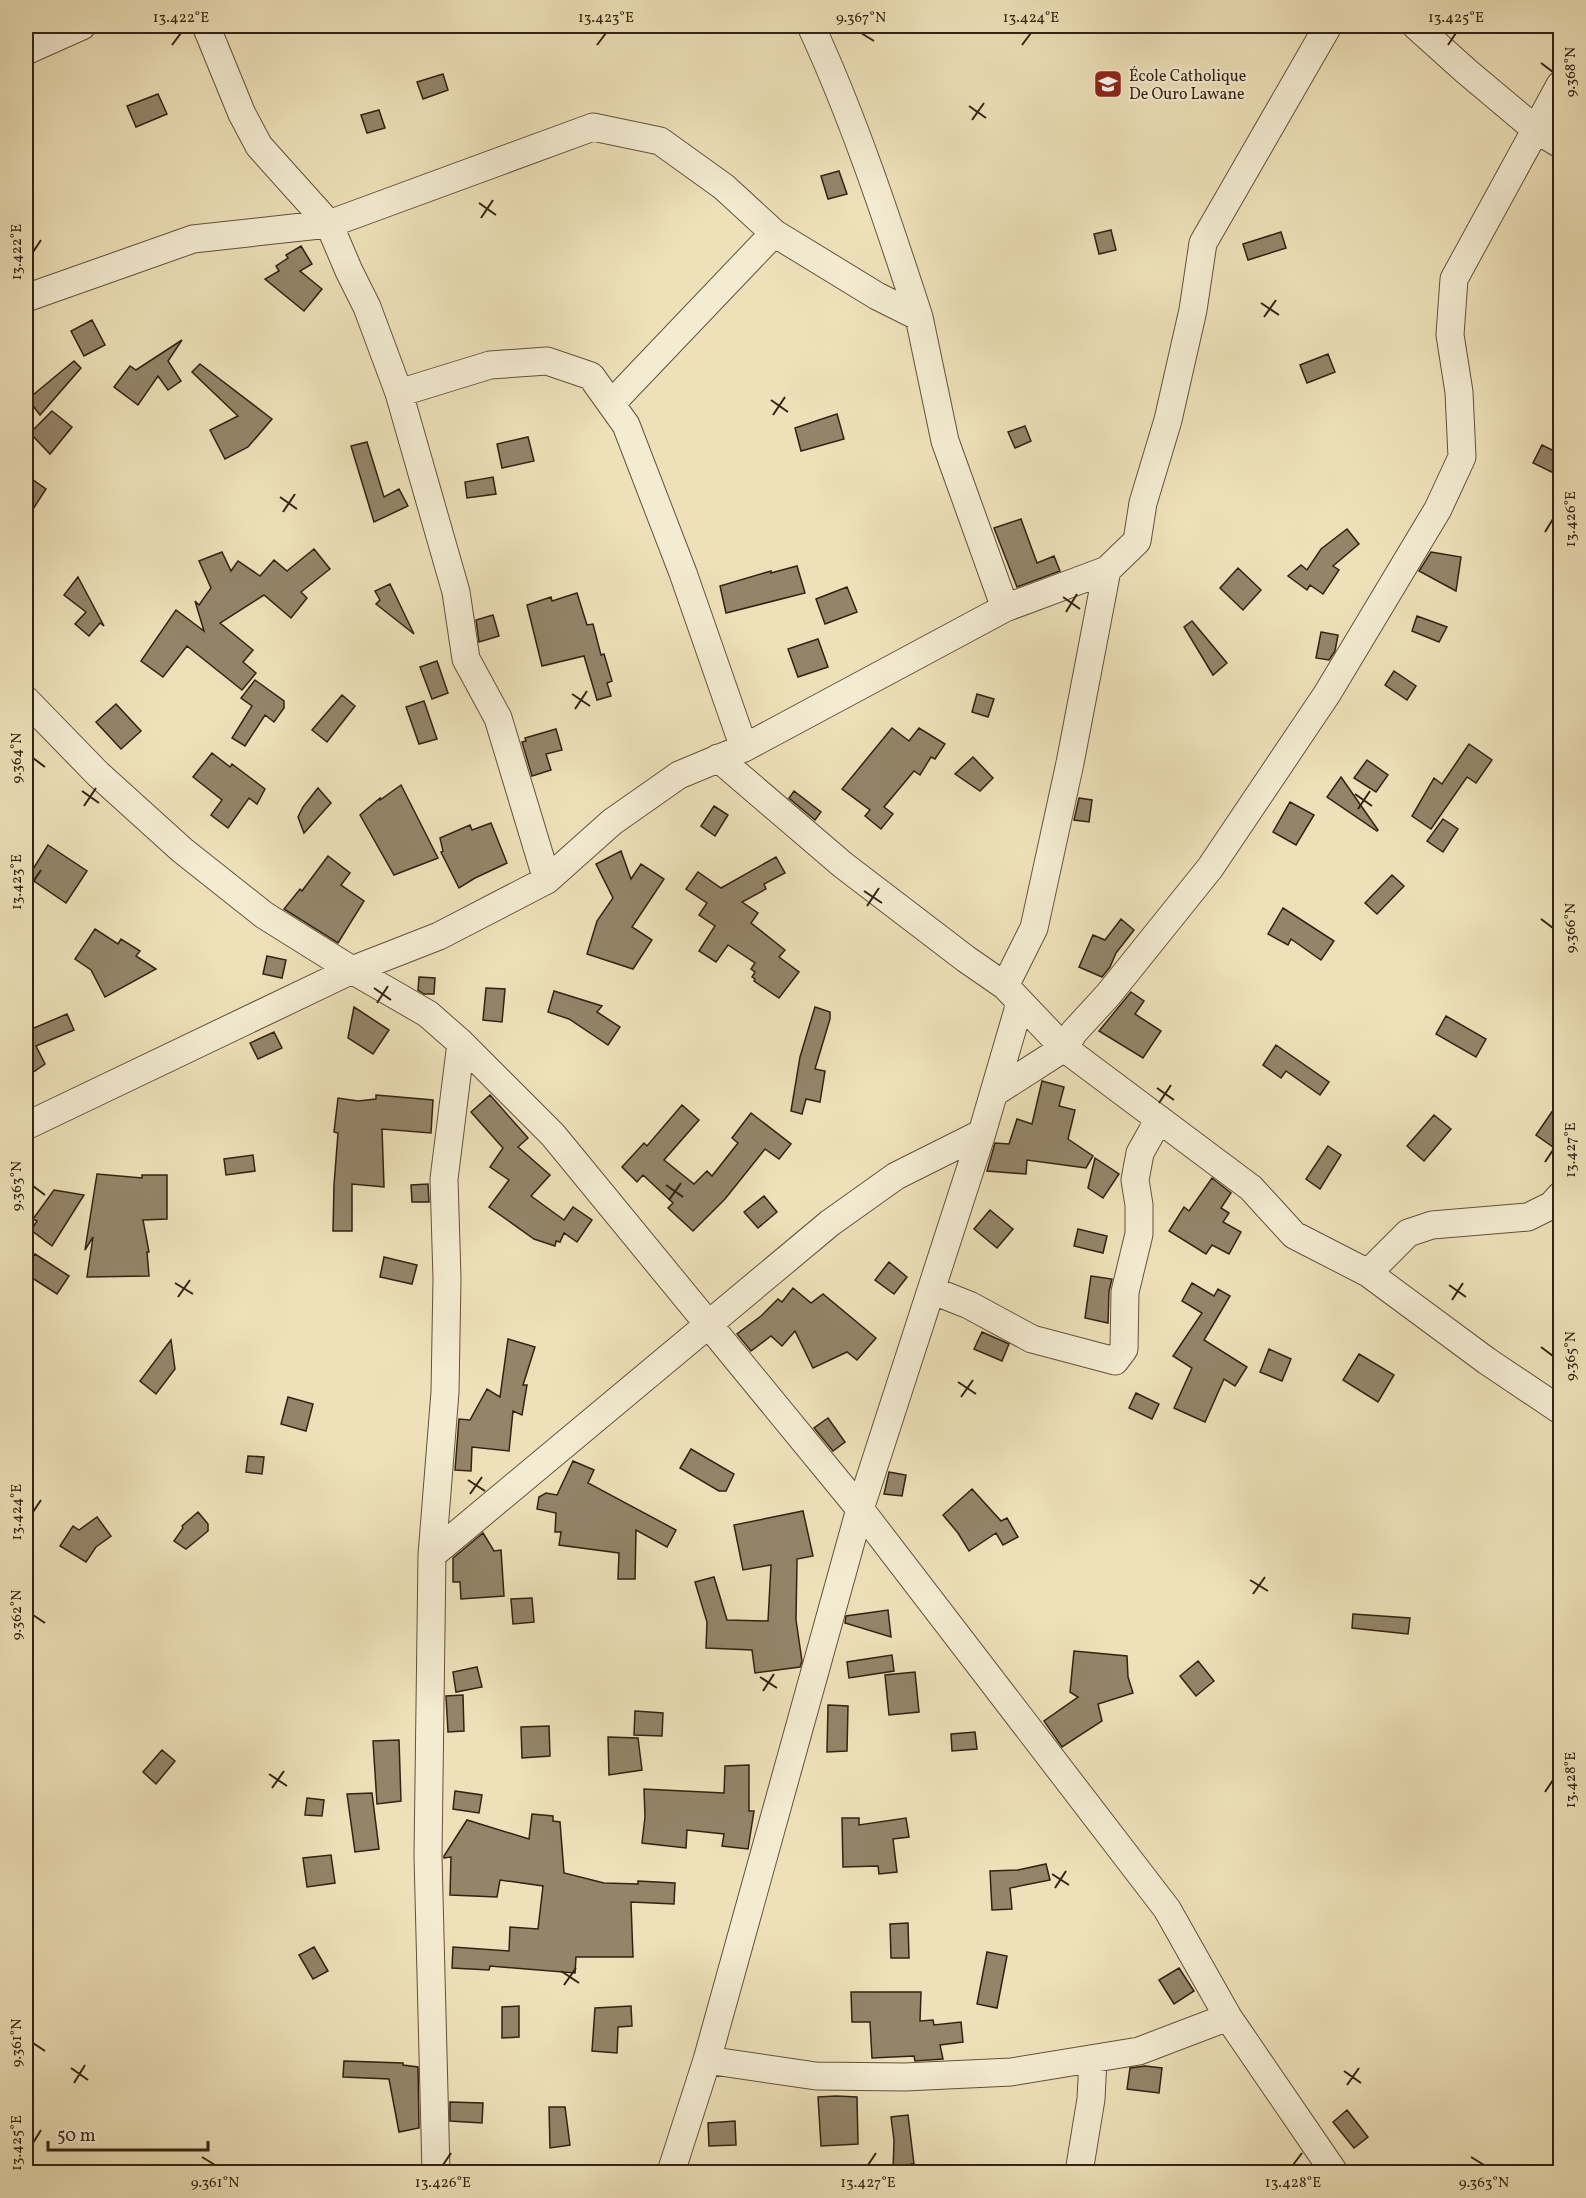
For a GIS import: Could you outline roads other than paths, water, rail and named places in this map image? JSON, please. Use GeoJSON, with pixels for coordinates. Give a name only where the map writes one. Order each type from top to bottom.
{"type":"FeatureCollection","features":[{"type":"Feature","properties":{"kind":"street"},"geometry":{"type":"LineString","coordinates":[[26,51],[82,26]]}},
{"type":"Feature","properties":{"kind":"street"},"geometry":{"type":"LineString","coordinates":[[206,26],[242,114],[259,146],[329,224],[349,271],[368,307],[399,393],[456,592],[466,658],[498,718],[547,880]]}},
{"type":"Feature","properties":{"kind":"street"},"geometry":{"type":"LineString","coordinates":[[811,26],[887,217],[919,317],[945,441],[1005,608]]}},
{"type":"Feature","properties":{"kind":"street"},"geometry":{"type":"LineString","coordinates":[[26,1126],[352,970],[439,936],[547,880],[612,822],[679,775],[744,748],[1005,608],[1107,570],[1137,541],[1143,503],[1168,420],[1193,310],[1203,243],[1328,26]]}},
{"type":"Feature","properties":{"kind":"street"},"geometry":{"type":"LineString","coordinates":[[1416,26],[1535,129],[1560,144]]}},
{"type":"Feature","properties":{"kind":"street"},"geometry":{"type":"LineString","coordinates":[[994,1093],[1064,1048],[1074,1032],[1108,995],[1210,868],[1327,694],[1438,510],[1462,456],[1459,392],[1450,335],[1454,279],[1560,85]]}},
{"type":"Feature","properties":{"kind":"street"},"geometry":{"type":"LineString","coordinates":[[26,298],[193,239],[329,224],[593,128],[660,141],[724,188],[774,233],[877,296],[919,317]]}},
{"type":"Feature","properties":{"kind":"street"},"geometry":{"type":"LineString","coordinates":[[611,404],[774,233]]}},
{"type":"Feature","properties":{"kind":"street"},"geometry":{"type":"LineString","coordinates":[[399,393],[490,365],[547,361],[591,376],[626,425],[683,573],[744,748]]}},
{"type":"Feature","properties":{"kind":"street"},"geometry":{"type":"LineString","coordinates":[[671,2172],[707,2060],[860,1509],[994,1093],[1013,994],[1034,928],[1070,763],[1107,570]]}},
{"type":"Feature","properties":{"kind":"street"},"geometry":{"type":"LineString","coordinates":[[26,700],[99,774],[182,850],[264,915],[428,1014],[461,1043],[553,1135],[860,1509],[1167,1908],[1228,2017],[1334,2172]]}},
{"type":"Feature","properties":{"kind":"street"},"geometry":{"type":"LineString","coordinates":[[718,758],[843,865],[1013,994],[1064,1048],[1251,1188],[1294,1235],[1368,1273],[1486,1361],[1560,1410]]}},
{"type":"Feature","properties":{"kind":"street"},"geometry":{"type":"LineString","coordinates":[[436,2172],[428,1856],[432,1555],[445,1392],[447,1278],[444,1179],[461,1043]]}},
{"type":"Feature","properties":{"kind":"street"},"geometry":{"type":"LineString","coordinates":[[931,1290],[969,1305],[1032,1338],[1115,1361],[1124,1349],[1125,1292],[1140,1234],[1135,1180],[1140,1153],[1159,1119]]}},
{"type":"Feature","properties":{"kind":"street"},"geometry":{"type":"LineString","coordinates":[[432,1555],[830,1223],[896,1176],[982,1133]]}},
{"type":"Feature","properties":{"kind":"street"},"geometry":{"type":"LineString","coordinates":[[1368,1273],[1408,1233],[1432,1226],[1528,1217],[1552,1205],[1560,1196]]}},
{"type":"Feature","properties":{"kind":"street"},"geometry":{"type":"LineString","coordinates":[[707,2060],[816,2076],[905,2077],[1011,2072],[1138,2051],[1228,2017]]}},
{"type":"Feature","properties":{"kind":"street"},"geometry":{"type":"LineString","coordinates":[[1078,2172],[1091,2098],[1093,2059]]}},
{"type":"Feature","properties":{"kind":"place","name":"École Catholique De Ouro Lawane"},"geometry":{"type":"Point","coordinates":[1108,84]}}]}
